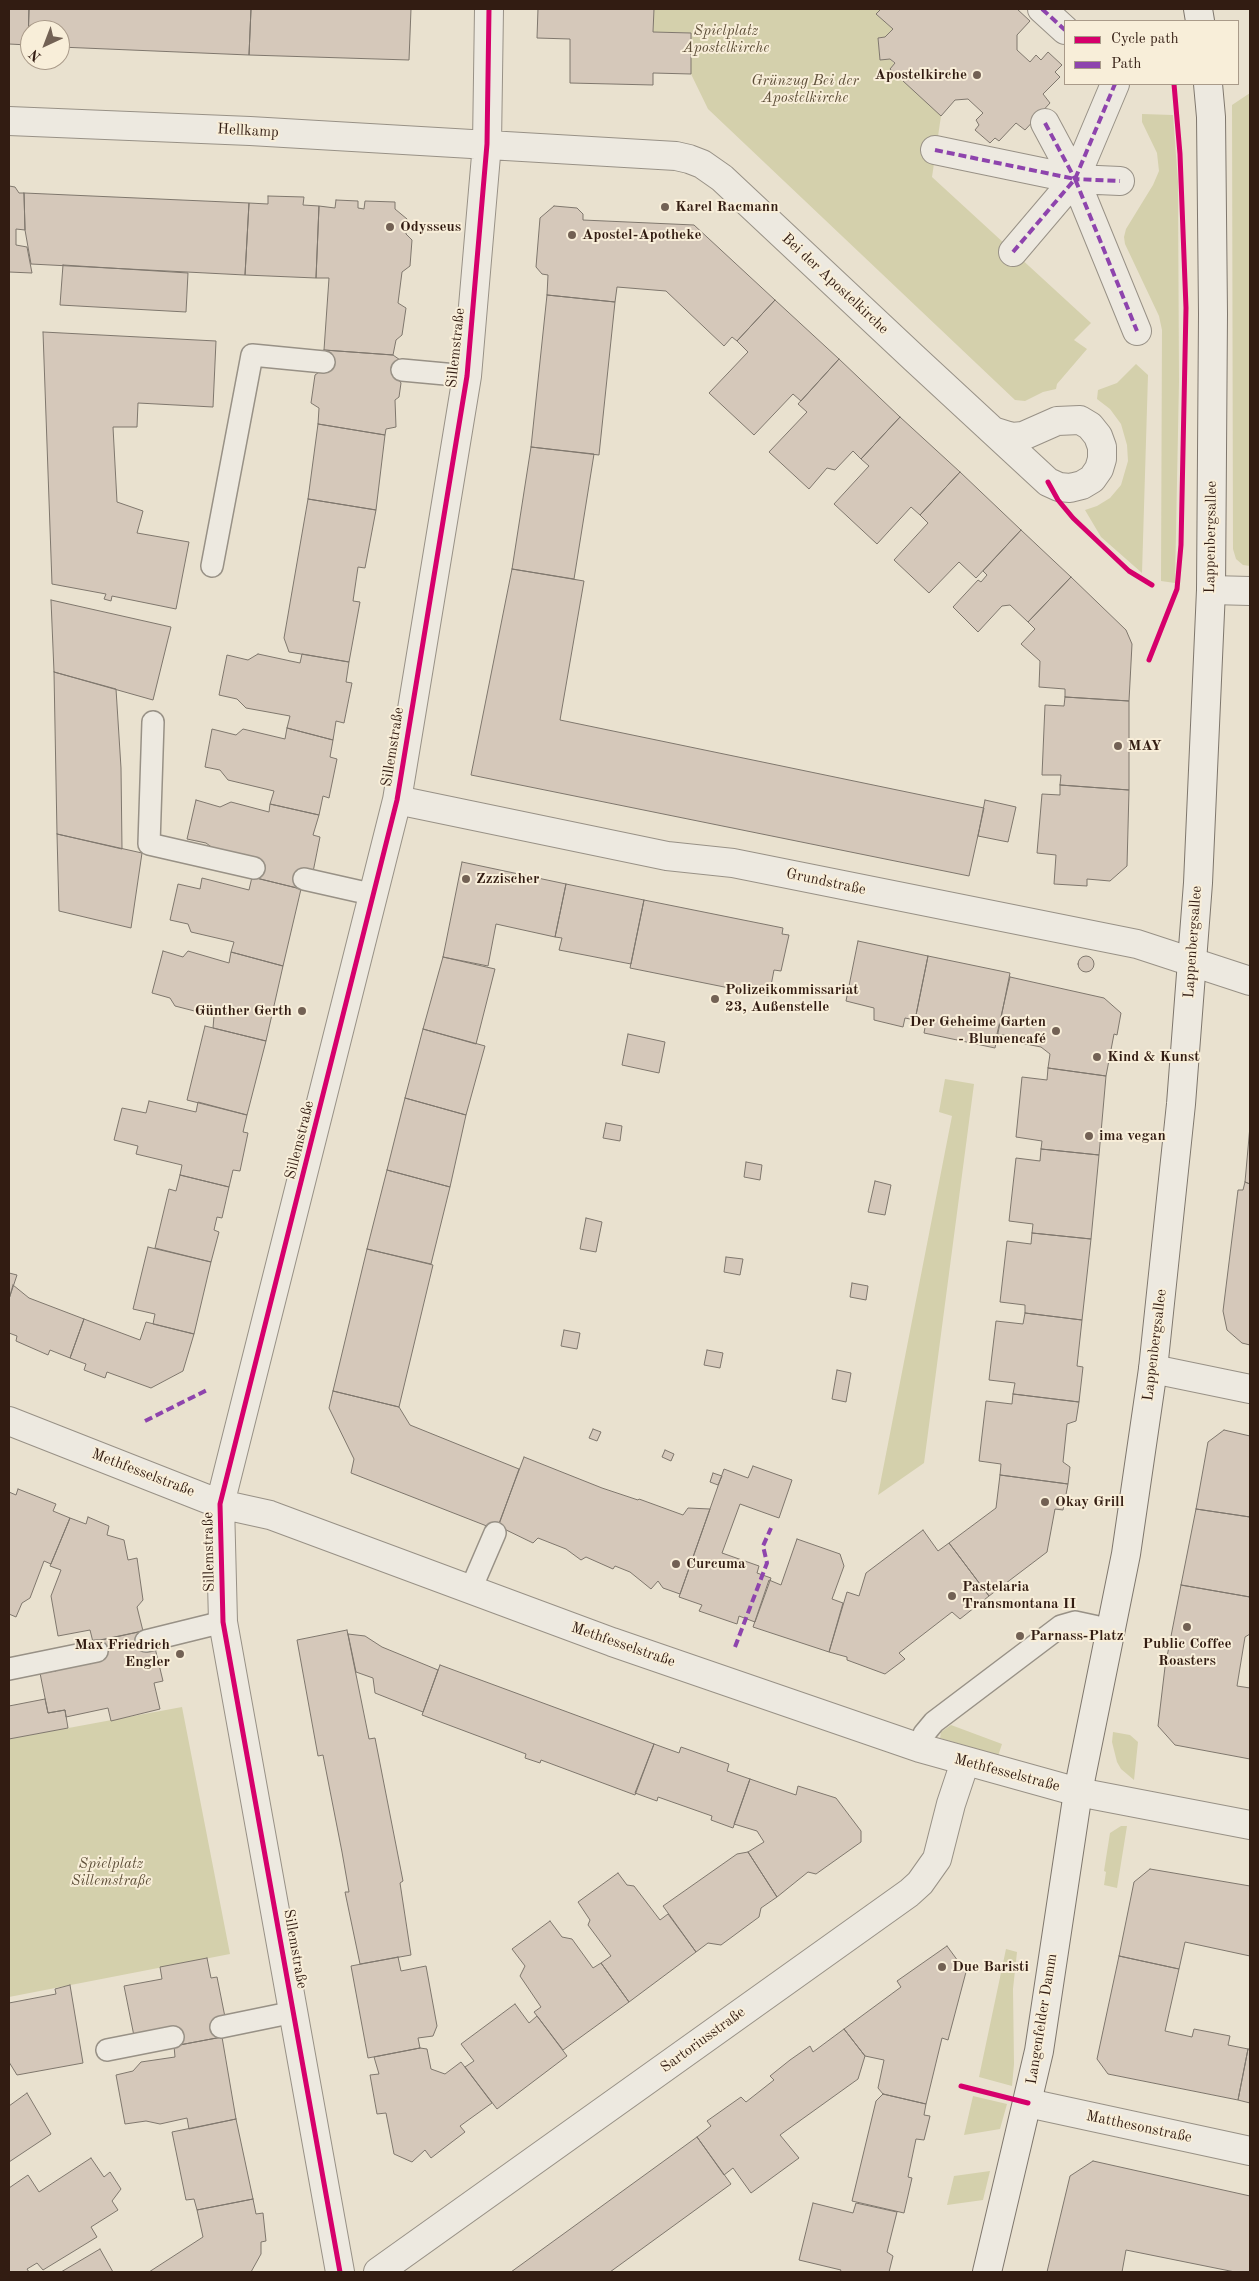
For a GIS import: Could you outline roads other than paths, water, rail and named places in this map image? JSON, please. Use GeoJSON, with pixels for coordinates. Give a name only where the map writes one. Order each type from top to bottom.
{"type":"FeatureCollection","features":[{"type":"Feature","properties":{"kind":"street","name":"Sillemstraße"},"geometry":{"type":"LineString","coordinates":[[340,2272],[223,1622],[220,1504],[375,895],[397,800],[467,376],[487,144],[489,9]]}},
{"type":"Feature","properties":{"kind":"street"},"geometry":{"type":"LineString","coordinates":[[1042,9],[1064,29]]}},
{"type":"Feature","properties":{"kind":"street"},"geometry":{"type":"LineString","coordinates":[[1013,252],[1075,179],[1115,85]]}},
{"type":"Feature","properties":{"kind":"street","name":"Lappenbergsallee"},"geometry":{"type":"LineString","coordinates":[[1078,1792],[1112,1630],[1153,1369],[1181,1104],[1192,963],[1198,883],[1210,590],[1213,314],[1211,117],[1208,85]]}},
{"type":"Feature","properties":{"kind":"street","name":"Hellkamp"},"geometry":{"type":"LineString","coordinates":[[9,122],[250,131],[487,144]]}},
{"type":"Feature","properties":{"kind":"street"},"geometry":{"type":"LineString","coordinates":[[1045,123],[1075,179],[1137,331]]}},
{"type":"Feature","properties":{"kind":"street","name":"Bei der Apostelkirche"},"geometry":{"type":"LineString","coordinates":[[487,144],[676,156],[702,164],[722,178],[993,431]]}},
{"type":"Feature","properties":{"kind":"street"},"geometry":{"type":"LineString","coordinates":[[935,150],[1075,179],[1120,181]]}},
{"type":"Feature","properties":{"kind":"street"},"geometry":{"type":"LineString","coordinates":[[1210,590],[1250,590]]}},
{"type":"Feature","properties":{"kind":"street","name":"Grundstraße"},"geometry":{"type":"LineString","coordinates":[[397,800],[667,856],[733,863],[1137,944],[1250,980]]}},
{"type":"Feature","properties":{"kind":"street"},"geometry":{"type":"LineString","coordinates":[[1153,1369],[1250,1389]]}},
{"type":"Feature","properties":{"kind":"street","name":"Methfesselstraße"},"geometry":{"type":"LineString","coordinates":[[9,1421],[220,1504],[270,1515],[470,1591],[920,1748],[1078,1792],[1250,1825]]}},
{"type":"Feature","properties":{"kind":"street","name":"Sartoriusstraße"},"geometry":{"type":"LineString","coordinates":[[378,2272],[914,1888],[937,1859],[951,1804],[965,1762]]}},
{"type":"Feature","properties":{"kind":"street","name":"Langenfelder Damm"},"geometry":{"type":"LineString","coordinates":[[987,2272],[1028,2103],[1038,2051],[1078,1792]]}},
{"type":"Feature","properties":{"kind":"street","name":"Matthesonstraße"},"geometry":{"type":"LineString","coordinates":[[1028,2103],[1250,2151]]}},
{"type":"Feature","properties":{"kind":"lane"},"geometry":{"type":"LineString","coordinates":[[212,566],[252,356],[324,362]]}},
{"type":"Feature","properties":{"kind":"lane"},"geometry":{"type":"LineString","coordinates":[[402,370],[467,376]]}},
{"type":"Feature","properties":{"kind":"lane"},"geometry":{"type":"LineString","coordinates":[[153,722],[149,844],[254,868]]}},
{"type":"Feature","properties":{"kind":"lane"},"geometry":{"type":"LineString","coordinates":[[304,879],[375,895]]}},
{"type":"Feature","properties":{"kind":"lane"},"geometry":{"type":"LineString","coordinates":[[470,1591],[495,1533]]}},
{"type":"Feature","properties":{"kind":"lane"},"geometry":{"type":"LineString","coordinates":[[146,1641],[223,1622]]}},
{"type":"Feature","properties":{"kind":"lane"},"geometry":{"type":"LineString","coordinates":[[920,1748],[924,1734],[934,1722],[1061,1626],[1074,1622],[1112,1630]]}},
{"type":"Feature","properties":{"kind":"lane"},"geometry":{"type":"LineString","coordinates":[[9,1669],[97,1651]]}},
{"type":"Feature","properties":{"kind":"lane"},"geometry":{"type":"LineString","coordinates":[[221,2027],[294,2012]]}},
{"type":"Feature","properties":{"kind":"lane"},"geometry":{"type":"LineString","coordinates":[[107,2050],[173,2037]]}},
{"type":"Feature","properties":{"kind":"place","name":"Apostelkirche"},"geometry":{"type":"Point","coordinates":[977,75]}},
{"type":"Feature","properties":{"kind":"place","name":"Karel Racmann"},"geometry":{"type":"Point","coordinates":[665,207]}},
{"type":"Feature","properties":{"kind":"place","name":"Odysseus"},"geometry":{"type":"Point","coordinates":[390,227]}},
{"type":"Feature","properties":{"kind":"place","name":"Apostel-Apotheke"},"geometry":{"type":"Point","coordinates":[572,235]}},
{"type":"Feature","properties":{"kind":"place","name":"MAY"},"geometry":{"type":"Point","coordinates":[1118,746]}},
{"type":"Feature","properties":{"kind":"place","name":"Zzzischer"},"geometry":{"type":"Point","coordinates":[466,879]}},
{"type":"Feature","properties":{"kind":"place","name":"Polizeikommissariat 23, Außenstelle"},"geometry":{"type":"Point","coordinates":[715,999]}},
{"type":"Feature","properties":{"kind":"place","name":"Günther Gerth"},"geometry":{"type":"Point","coordinates":[302,1011]}},
{"type":"Feature","properties":{"kind":"place","name":"Der Geheime Garten - Blumencafé"},"geometry":{"type":"Point","coordinates":[1056,1031]}},
{"type":"Feature","properties":{"kind":"place","name":"Kind & Kunst"},"geometry":{"type":"Point","coordinates":[1097,1057]}},
{"type":"Feature","properties":{"kind":"place","name":"ima vegan"},"geometry":{"type":"Point","coordinates":[1089,1136]}},
{"type":"Feature","properties":{"kind":"place","name":"Okay Grill"},"geometry":{"type":"Point","coordinates":[1045,1502]}},
{"type":"Feature","properties":{"kind":"place","name":"Curcuma"},"geometry":{"type":"Point","coordinates":[676,1564]}},
{"type":"Feature","properties":{"kind":"place","name":"Pastelaria Transmontana II"},"geometry":{"type":"Point","coordinates":[952,1596]}},
{"type":"Feature","properties":{"kind":"place","name":"Public Coffee Roasters"},"geometry":{"type":"Point","coordinates":[1187,1627]}},
{"type":"Feature","properties":{"kind":"place","name":"Parnass-Platz"},"geometry":{"type":"Point","coordinates":[1020,1636]}},
{"type":"Feature","properties":{"kind":"place","name":"Max Friedrich Engler"},"geometry":{"type":"Point","coordinates":[180,1654]}},
{"type":"Feature","properties":{"kind":"place","name":"Due Baristi"},"geometry":{"type":"Point","coordinates":[942,1967]}},
{"type":"Feature","properties":{"kind":"park label","name":"Spielplatz Apostelkirche"},"geometry":{"type":"Point","coordinates":[726,40]}},
{"type":"Feature","properties":{"kind":"park label","name":"Grünzug Bei der Apostelkirche"},"geometry":{"type":"Point","coordinates":[805,90]}},
{"type":"Feature","properties":{"kind":"park label","name":"Spielplatz Sillemstraße"},"geometry":{"type":"Point","coordinates":[111,1872]}}]}
